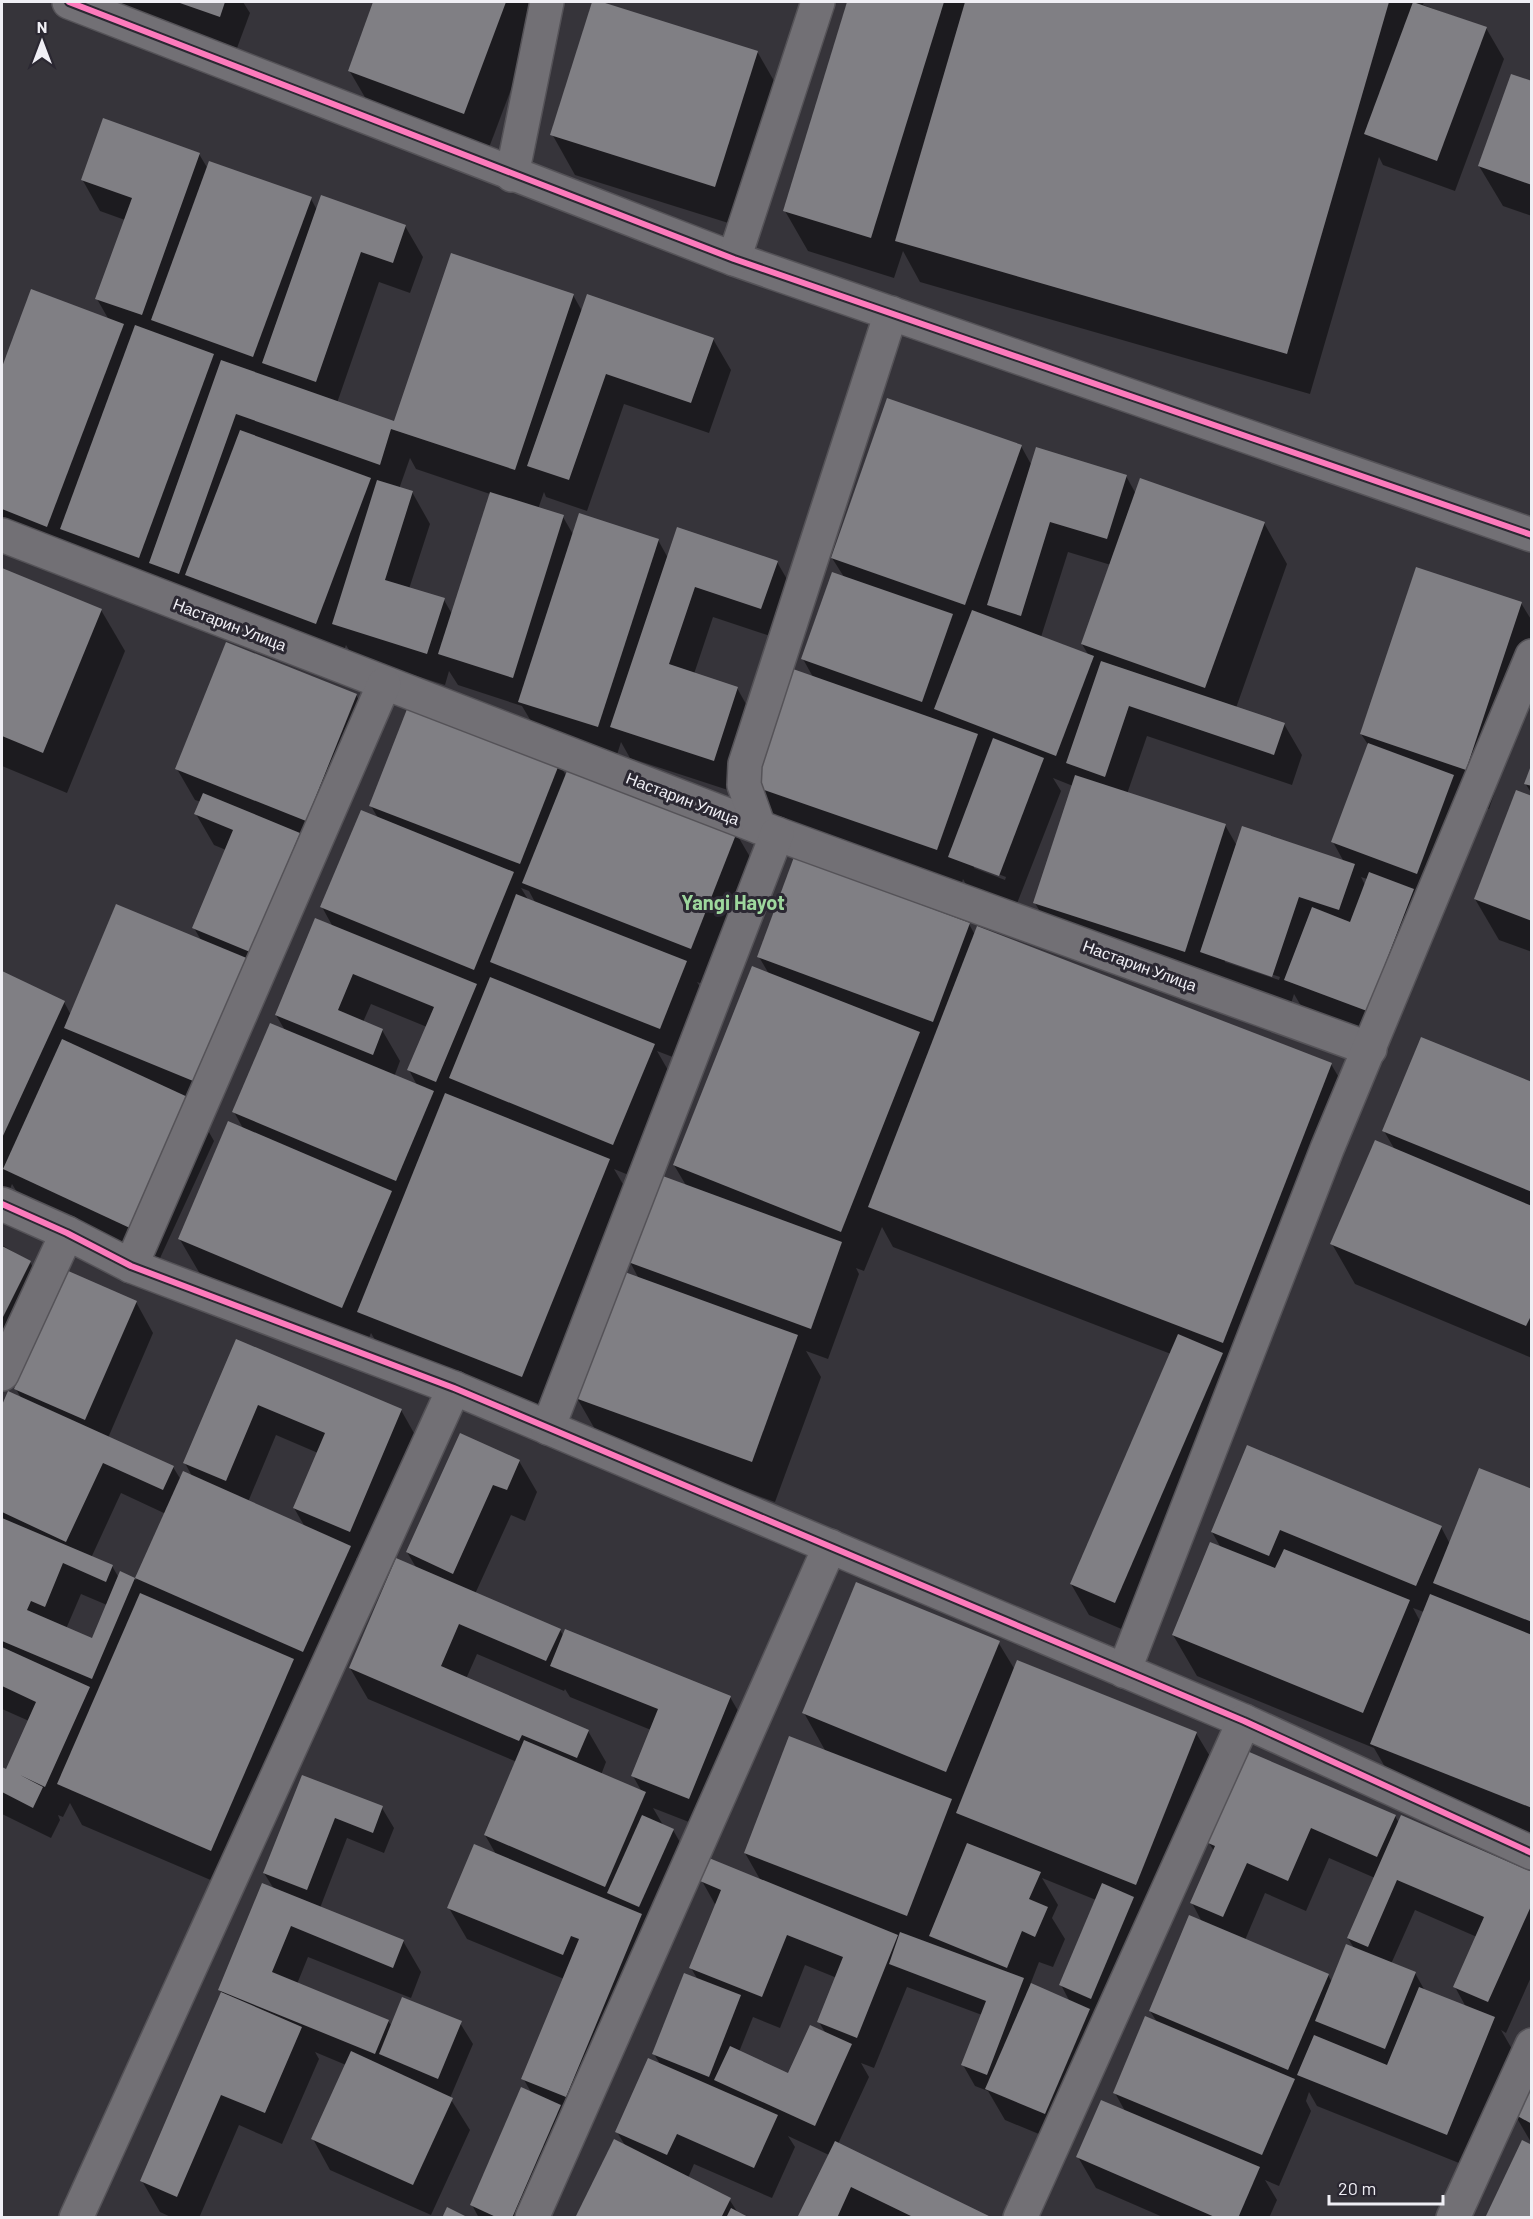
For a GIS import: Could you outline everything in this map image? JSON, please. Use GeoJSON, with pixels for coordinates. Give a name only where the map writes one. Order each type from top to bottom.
{"type":"FeatureCollection","features":[{"type":"Feature","properties":{"kind":"street"},"geometry":{"type":"LineString","coordinates":[[69,2],[734,259],[1532,535]]}},
{"type":"Feature","properties":{"kind":"street"},"geometry":{"type":"LineString","coordinates":[[512,175],[547,2]]}},
{"type":"Feature","properties":{"kind":"street"},"geometry":{"type":"LineString","coordinates":[[734,259],[818,2]]}},
{"type":"Feature","properties":{"kind":"street"},"geometry":{"type":"LineString","coordinates":[[548,1428],[768,830],[744,785],[745,764],[891,313]]}},
{"type":"Feature","properties":{"kind":"street","name":"Настарин Улица"},"geometry":{"type":"LineString","coordinates":[[2,536],[768,830],[1370,1049]]}},
{"type":"Feature","properties":{"kind":"street"},"geometry":{"type":"LineString","coordinates":[[1124,1671],[1327,1149],[1532,656]]}},
{"type":"Feature","properties":{"kind":"street"},"geometry":{"type":"LineString","coordinates":[[131,1266],[384,684]]}},
{"type":"Feature","properties":{"kind":"street"},"geometry":{"type":"LineString","coordinates":[[2,1204],[67,1233],[131,1266],[454,1388],[1244,1721],[1532,1853]]}},
{"type":"Feature","properties":{"kind":"street"},"geometry":{"type":"LineString","coordinates":[[2,1374],[67,1233]]}},
{"type":"Feature","properties":{"kind":"street"},"geometry":{"type":"LineString","coordinates":[[76,2217],[454,1388]]}},
{"type":"Feature","properties":{"kind":"street"},"geometry":{"type":"LineString","coordinates":[[532,2217],[830,1546]]}},
{"type":"Feature","properties":{"kind":"street"},"geometry":{"type":"LineString","coordinates":[[1020,2217],[1244,1721]]}},
{"type":"Feature","properties":{"kind":"street"},"geometry":{"type":"LineString","coordinates":[[1453,2217],[1532,2045]]}},
{"type":"Feature","properties":{"kind":"building"},"geometry":{"type":"Polygon","coordinates":[[[177,2],[225,2],[220,17],[177,2]]]}},
{"type":"Feature","properties":{"kind":"building"},"geometry":{"type":"Polygon","coordinates":[[[373,2],[506,2],[464,114],[348,71],[373,2]]]}},
{"type":"Feature","properties":{"kind":"building"},"geometry":{"type":"Polygon","coordinates":[[[592,2],[602,2],[758,51],[715,187],[550,135],[592,2]]]}},
{"type":"Feature","properties":{"kind":"building"},"geometry":{"type":"Polygon","coordinates":[[[847,2],[944,2],[871,238],[783,211],[847,2]]]}},
{"type":"Feature","properties":{"kind":"building"},"geometry":{"type":"Polygon","coordinates":[[[965,2],[1389,2],[1287,354],[895,241],[965,2]]]}},
{"type":"Feature","properties":{"kind":"building"},"geometry":{"type":"Polygon","coordinates":[[[1413,2],[1487,27],[1437,161],[1364,134],[1413,2]]]}},
{"type":"Feature","properties":{"kind":"building"},"geometry":{"type":"Polygon","coordinates":[[[1511,74],[1532,81],[1532,185],[1478,166],[1511,74]]]}},
{"type":"Feature","properties":{"kind":"building"},"geometry":{"type":"Polygon","coordinates":[[[103,118],[200,153],[142,315],[95,299],[132,198],[81,180],[103,118]]]}},
{"type":"Feature","properties":{"kind":"building"},"geometry":{"type":"Polygon","coordinates":[[[209,161],[312,197],[253,357],[151,320],[209,161]]]}},
{"type":"Feature","properties":{"kind":"building"},"geometry":{"type":"Polygon","coordinates":[[[321,195],[406,225],[393,263],[361,252],[316,382],[262,363],[321,195]]]}},
{"type":"Feature","properties":{"kind":"building"},"geometry":{"type":"Polygon","coordinates":[[[451,253],[574,294],[515,470],[391,429],[380,465],[236,414],[179,574],[149,563],[221,360],[394,421],[451,253]]]}},
{"type":"Feature","properties":{"kind":"building"},"geometry":{"type":"Polygon","coordinates":[[[31,289],[124,324],[47,527],[2,509],[2,367],[31,289]]]}},
{"type":"Feature","properties":{"kind":"building"},"geometry":{"type":"Polygon","coordinates":[[[587,294],[714,338],[691,403],[606,374],[569,480],[527,466],[587,294]]]}},
{"type":"Feature","properties":{"kind":"building"},"geometry":{"type":"Polygon","coordinates":[[[135,325],[214,354],[139,558],[60,529],[135,325]]]}},
{"type":"Feature","properties":{"kind":"building"},"geometry":{"type":"Polygon","coordinates":[[[887,398],[1022,445],[965,605],[831,558],[887,398]]]}},
{"type":"Feature","properties":{"kind":"building"},"geometry":{"type":"Polygon","coordinates":[[[240,430],[371,478],[316,624],[185,575],[240,430]]]}},
{"type":"Feature","properties":{"kind":"building"},"geometry":{"type":"Polygon","coordinates":[[[1036,447],[1127,475],[1107,539],[1050,522],[1021,616],[987,605],[1036,447]]]}},
{"type":"Feature","properties":{"kind":"building"},"geometry":{"type":"Polygon","coordinates":[[[1140,478],[1265,522],[1205,688],[1081,644],[1140,478]]]}},
{"type":"Feature","properties":{"kind":"building"},"geometry":{"type":"Polygon","coordinates":[[[377,480],[413,491],[385,580],[445,598],[427,654],[332,624],[377,480]]]}},
{"type":"Feature","properties":{"kind":"building"},"geometry":{"type":"Polygon","coordinates":[[[490,492],[564,515],[513,678],[438,654],[490,492]]]}},
{"type":"Feature","properties":{"kind":"building"},"geometry":{"type":"Polygon","coordinates":[[[579,513],[659,539],[598,727],[518,702],[579,513]]]}},
{"type":"Feature","properties":{"kind":"building"},"geometry":{"type":"Polygon","coordinates":[[[677,527],[778,561],[761,609],[695,587],[669,664],[738,687],[714,761],[610,727],[677,527]]]}},
{"type":"Feature","properties":{"kind":"building"},"geometry":{"type":"Polygon","coordinates":[[[1416,567],[1522,602],[1466,770],[1360,734],[1416,567]]]}},
{"type":"Feature","properties":{"kind":"building"},"geometry":{"type":"Polygon","coordinates":[[[2,568],[102,609],[43,753],[2,736],[2,568]]]}},
{"type":"Feature","properties":{"kind":"building"},"geometry":{"type":"Polygon","coordinates":[[[832,572],[953,614],[922,702],[801,659],[832,572]]]}},
{"type":"Feature","properties":{"kind":"building"},"geometry":{"type":"Polygon","coordinates":[[[972,610],[1094,656],[1056,756],[934,709],[972,610]]]}},
{"type":"Feature","properties":{"kind":"building"},"geometry":{"type":"Polygon","coordinates":[[[226,642],[357,694],[306,821],[175,769],[226,642]]]}},
{"type":"Feature","properties":{"kind":"building"},"geometry":{"type":"Polygon","coordinates":[[[1101,661],[1285,723],[1274,755],[1129,706],[1105,777],[1066,763],[1101,661]]]}},
{"type":"Feature","properties":{"kind":"building"},"geometry":{"type":"Polygon","coordinates":[[[793,669],[978,734],[937,850],[753,786],[793,669]]]}},
{"type":"Feature","properties":{"kind":"building"},"geometry":{"type":"Polygon","coordinates":[[[409,704],[560,762],[520,864],[369,806],[409,704]]]}},
{"type":"Feature","properties":{"kind":"building"},"geometry":{"type":"Polygon","coordinates":[[[993,738],[1044,758],[999,876],[948,857],[993,738]]]}},
{"type":"Feature","properties":{"kind":"building"},"geometry":{"type":"Polygon","coordinates":[[[1368,743],[1454,775],[1417,874],[1331,842],[1368,743]]]}},
{"type":"Feature","properties":{"kind":"building"},"geometry":{"type":"Polygon","coordinates":[[[1532,763],[1532,786],[1524,784],[1532,763]]]}},
{"type":"Feature","properties":{"kind":"building"},"geometry":{"type":"Polygon","coordinates":[[[569,766],[737,832],[691,949],[522,883],[569,766]]]}},
{"type":"Feature","properties":{"kind":"building"},"geometry":{"type":"Polygon","coordinates":[[[1075,775],[1226,824],[1185,952],[1033,903],[1075,775]]]}},
{"type":"Feature","properties":{"kind":"building"},"geometry":{"type":"Polygon","coordinates":[[[1516,790],[1532,796],[1532,921],[1474,899],[1516,790]]]}},
{"type":"Feature","properties":{"kind":"building"},"geometry":{"type":"Polygon","coordinates":[[[203,793],[300,833],[250,952],[192,928],[233,830],[194,814],[203,793]]]}},
{"type":"Feature","properties":{"kind":"building"},"geometry":{"type":"Polygon","coordinates":[[[361,810],[514,872],[474,970],[320,907],[361,810]]]}},
{"type":"Feature","properties":{"kind":"building"},"geometry":{"type":"Polygon","coordinates":[[[1242,826],[1355,864],[1339,910],[1299,897],[1272,977],[1200,952],[1242,826]]]}},
{"type":"Feature","properties":{"kind":"building"},"geometry":{"type":"Polygon","coordinates":[[[794,857],[970,923],[933,1022],[757,957],[794,857]]]}},
{"type":"Feature","properties":{"kind":"building"},"geometry":{"type":"Polygon","coordinates":[[[1369,872],[1414,889],[1367,1011],[1284,980],[1312,907],[1350,922],[1369,872]]]}},
{"type":"Feature","properties":{"kind":"building"},"geometry":{"type":"Polygon","coordinates":[[[516,894],[687,961],[660,1029],[490,962],[516,894]]]}},
{"type":"Feature","properties":{"kind":"building"},"geometry":{"type":"Polygon","coordinates":[[[116,904],[249,959],[198,1083],[64,1028],[116,904]]]}},
{"type":"Feature","properties":{"kind":"building"},"geometry":{"type":"Polygon","coordinates":[[[315,918],[477,984],[436,1082],[407,1070],[434,1007],[353,974],[338,1010],[383,1029],[373,1055],[275,1015],[315,918]]]}},
{"type":"Feature","properties":{"kind":"building"},"geometry":{"type":"Polygon","coordinates":[[[977,926],[1332,1063],[1223,1343],[868,1207],[977,926]]]}},
{"type":"Feature","properties":{"kind":"building"},"geometry":{"type":"Polygon","coordinates":[[[752,966],[920,1032],[841,1232],[673,1165],[752,966]]]}},
{"type":"Feature","properties":{"kind":"building"},"geometry":{"type":"Polygon","coordinates":[[[2,971],[65,1001],[2,1138],[2,971]]]}},
{"type":"Feature","properties":{"kind":"building"},"geometry":{"type":"Polygon","coordinates":[[[490,977],[655,1044],[613,1145],[449,1078],[490,977]]]}},
{"type":"Feature","properties":{"kind":"building"},"geometry":{"type":"Polygon","coordinates":[[[270,1023],[434,1091],[396,1181],[232,1112],[270,1023]]]}},
{"type":"Feature","properties":{"kind":"building"},"geometry":{"type":"Polygon","coordinates":[[[1421,1037],[1532,1082],[1532,1192],[1382,1131],[1421,1037]]]}},
{"type":"Feature","properties":{"kind":"building"},"geometry":{"type":"Polygon","coordinates":[[[62,1039],[192,1099],[132,1229],[3,1169],[62,1039]]]}},
{"type":"Feature","properties":{"kind":"building"},"geometry":{"type":"Polygon","coordinates":[[[445,1093],[610,1159],[522,1377],[357,1312],[445,1093]]]}},
{"type":"Feature","properties":{"kind":"building"},"geometry":{"type":"Polygon","coordinates":[[[228,1121],[392,1191],[342,1308],[178,1239],[228,1121]]]}},
{"type":"Feature","properties":{"kind":"building"},"geometry":{"type":"Polygon","coordinates":[[[1375,1140],[1532,1206],[1532,1314],[1526,1326],[1330,1244],[1375,1140]]]}},
{"type":"Feature","properties":{"kind":"building"},"geometry":{"type":"Polygon","coordinates":[[[660,1175],[842,1242],[811,1329],[628,1262],[660,1175]]]}},
{"type":"Feature","properties":{"kind":"building"},"geometry":{"type":"Polygon","coordinates":[[[2,1246],[31,1261],[2,1319],[2,1246]]]}},
{"type":"Feature","properties":{"kind":"building"},"geometry":{"type":"Polygon","coordinates":[[[66,1270],[137,1301],[85,1420],[14,1389],[66,1270]]]}},
{"type":"Feature","properties":{"kind":"building"},"geometry":{"type":"Polygon","coordinates":[[[622,1271],[798,1335],[752,1462],[575,1398],[622,1271]]]}},
{"type":"Feature","properties":{"kind":"building"},"geometry":{"type":"Polygon","coordinates":[[[1178,1334],[1223,1353],[1115,1603],[1070,1584],[1178,1334]]]}},
{"type":"Feature","properties":{"kind":"building"},"geometry":{"type":"Polygon","coordinates":[[[236,1339],[402,1409],[350,1532],[293,1508],[325,1433],[258,1405],[226,1481],[183,1463],[236,1339]]]}},
{"type":"Feature","properties":{"kind":"building"},"geometry":{"type":"Polygon","coordinates":[[[8,1391],[174,1466],[163,1490],[103,1463],[66,1542],[2,1512],[2,1405],[8,1391]]]}},
{"type":"Feature","properties":{"kind":"building"},"geometry":{"type":"Polygon","coordinates":[[[460,1433],[520,1460],[507,1490],[493,1485],[453,1574],[406,1552],[460,1433]]]}},
{"type":"Feature","properties":{"kind":"building"},"geometry":{"type":"Polygon","coordinates":[[[1247,1445],[1442,1526],[1416,1586],[1280,1530],[1269,1556],[1211,1532],[1247,1445]]]}},
{"type":"Feature","properties":{"kind":"building"},"geometry":{"type":"Polygon","coordinates":[[[1479,1468],[1532,1489],[1532,1622],[1433,1583],[1479,1468]]]}},
{"type":"Feature","properties":{"kind":"building"},"geometry":{"type":"Polygon","coordinates":[[[183,1471],[351,1546],[303,1652],[135,1578],[183,1471]]]}},
{"type":"Feature","properties":{"kind":"building"},"geometry":{"type":"Polygon","coordinates":[[[2,1518],[113,1565],[106,1582],[63,1563],[45,1607],[31,1601],[27,1610],[92,1638],[120,1571],[135,1578],[92,1679],[2,1641],[2,1518]]]}},
{"type":"Feature","properties":{"kind":"building"},"geometry":{"type":"Polygon","coordinates":[[[1210,1542],[1275,1568],[1284,1549],[1410,1600],[1363,1713],[1172,1635],[1210,1542]]]}},
{"type":"Feature","properties":{"kind":"building"},"geometry":{"type":"Polygon","coordinates":[[[396,1558],[561,1629],[546,1661],[459,1624],[441,1666],[589,1730],[577,1758],[522,1735],[519,1741],[349,1668],[396,1558]]]}},
{"type":"Feature","properties":{"kind":"building"},"geometry":{"type":"Polygon","coordinates":[[[856,1582],[1000,1641],[946,1772],[802,1713],[856,1582]]]}},
{"type":"Feature","properties":{"kind":"building"},"geometry":{"type":"Polygon","coordinates":[[[140,1593],[294,1659],[211,1851],[57,1784],[140,1593]]]}},
{"type":"Feature","properties":{"kind":"building"},"geometry":{"type":"Polygon","coordinates":[[[1430,1594],[1532,1635],[1532,1808],[1370,1744],[1430,1594]]]}},
{"type":"Feature","properties":{"kind":"building"},"geometry":{"type":"Polygon","coordinates":[[[565,1629],[731,1696],[689,1799],[631,1776],[658,1709],[550,1666],[565,1629]]]}},
{"type":"Feature","properties":{"kind":"building"},"geometry":{"type":"Polygon","coordinates":[[[2,1647],[90,1687],[45,1787],[20,1775],[43,1787],[33,1808],[2,1792],[2,1767],[6,1769],[36,1702],[2,1686],[2,1647]]]}},
{"type":"Feature","properties":{"kind":"building"},"geometry":{"type":"Polygon","coordinates":[[[1017,1660],[1197,1732],[1136,1885],[956,1813],[1017,1660]]]}},
{"type":"Feature","properties":{"kind":"building"},"geometry":{"type":"Polygon","coordinates":[[[789,1736],[952,1799],[907,1916],[744,1853],[789,1736]]]}},
{"type":"Feature","properties":{"kind":"building"},"geometry":{"type":"Polygon","coordinates":[[[524,1740],[646,1792],[605,1887],[484,1835],[524,1740]]]}},
{"type":"Feature","properties":{"kind":"building"},"geometry":{"type":"Polygon","coordinates":[[[1247,1751],[1396,1815],[1377,1857],[1311,1828],[1288,1881],[1247,1863],[1223,1917],[1190,1903],[1215,1846],[1208,1843],[1247,1751]]]}},
{"type":"Feature","properties":{"kind":"building"},"geometry":{"type":"Polygon","coordinates":[[[302,1775],[383,1806],[373,1833],[335,1818],[307,1890],[263,1873],[302,1775]]]}},
{"type":"Feature","properties":{"kind":"building"},"geometry":{"type":"Polygon","coordinates":[[[642,1815],[674,1829],[639,1907],[607,1893],[642,1815]]]}},
{"type":"Feature","properties":{"kind":"building"},"geometry":{"type":"Polygon","coordinates":[[[1401,1815],[1532,1872],[1532,1904],[1488,2002],[1453,1987],[1484,1917],[1397,1880],[1368,1947],[1347,1938],[1401,1815]]]}},
{"type":"Feature","properties":{"kind":"building"},"geometry":{"type":"Polygon","coordinates":[[[967,1843],[1041,1872],[1029,1899],[1048,1907],[1035,1937],[1022,1931],[1007,1968],[929,1936],[967,1843]]]}},
{"type":"Feature","properties":{"kind":"building"},"geometry":{"type":"Polygon","coordinates":[[[474,1844],[642,1914],[566,2097],[521,2079],[579,1939],[571,1936],[563,1955],[447,1908],[474,1844]]]}},
{"type":"Feature","properties":{"kind":"building"},"geometry":{"type":"Polygon","coordinates":[[[709,1858],[898,1935],[857,2038],[817,2022],[843,1957],[787,1935],[762,1997],[689,1968],[721,1890],[700,1881],[709,1858]]]}},
{"type":"Feature","properties":{"kind":"building"},"geometry":{"type":"Polygon","coordinates":[[[262,1883],[404,1940],[393,1968],[291,1926],[272,1972],[389,2020],[375,2054],[218,1990],[262,1883]]]}},
{"type":"Feature","properties":{"kind":"building"},"geometry":{"type":"Polygon","coordinates":[[[1102,1883],[1134,1897],[1091,1999],[1059,1985],[1102,1883]]]}},
{"type":"Feature","properties":{"kind":"building"},"geometry":{"type":"Polygon","coordinates":[[[1189,1915],[1329,1974],[1288,2070],[1149,2011],[1189,1915]]]}},
{"type":"Feature","properties":{"kind":"building"},"geometry":{"type":"Polygon","coordinates":[[[900,1932],[1024,1978],[987,2075],[961,2065],[986,2001],[889,1964],[900,1932]]]}},
{"type":"Feature","properties":{"kind":"building"},"geometry":{"type":"Polygon","coordinates":[[[1346,1944],[1416,1972],[1385,2049],[1315,2021],[1346,1944]]]}},
{"type":"Feature","properties":{"kind":"building"},"geometry":{"type":"Polygon","coordinates":[[[684,1973],[741,1995],[709,2077],[652,2054],[684,1973]]]}},
{"type":"Feature","properties":{"kind":"building"},"geometry":{"type":"Polygon","coordinates":[[[1031,1983],[1090,2009],[1045,2114],[985,2089],[1031,1983]]]}},
{"type":"Feature","properties":{"kind":"building"},"geometry":{"type":"Polygon","coordinates":[[[1419,1987],[1495,2017],[1447,2135],[1297,2075],[1314,2035],[1387,2065],[1419,1987]]]}},
{"type":"Feature","properties":{"kind":"building"},"geometry":{"type":"Polygon","coordinates":[[[221,1992],[302,2027],[265,2113],[221,2095],[177,2197],[140,2181],[221,1992]]]}},
{"type":"Feature","properties":{"kind":"building"},"geometry":{"type":"Polygon","coordinates":[[[402,1997],[462,2021],[438,2079],[379,2054],[402,1997]]]}},
{"type":"Feature","properties":{"kind":"building"},"geometry":{"type":"Polygon","coordinates":[[[1145,2016],[1295,2079],[1262,2155],[1113,2093],[1145,2016]]]}},
{"type":"Feature","properties":{"kind":"building"},"geometry":{"type":"Polygon","coordinates":[[[810,2025],[852,2044],[815,2126],[714,2080],[730,2046],[788,2073],[810,2025]]]}},
{"type":"Feature","properties":{"kind":"building"},"geometry":{"type":"Polygon","coordinates":[[[351,2051],[453,2098],[413,2185],[311,2139],[351,2051]]]}},
{"type":"Feature","properties":{"kind":"building"},"geometry":{"type":"Polygon","coordinates":[[[648,2058],[778,2115],[754,2168],[677,2134],[667,2155],[615,2132],[648,2058]]]}},
{"type":"Feature","properties":{"kind":"building"},"geometry":{"type":"Polygon","coordinates":[[[1532,2079],[1532,2124],[1512,2113],[1532,2079]]]}},
{"type":"Feature","properties":{"kind":"building"},"geometry":{"type":"Polygon","coordinates":[[[521,2087],[561,2105],[512,2218],[498,2218],[470,2205],[521,2087]]]}},
{"type":"Feature","properties":{"kind":"building"},"geometry":{"type":"Polygon","coordinates":[[[1101,2100],[1260,2167],[1238,2218],[1217,2218],[1076,2157],[1101,2100]]]}},
{"type":"Feature","properties":{"kind":"building"},"geometry":{"type":"Polygon","coordinates":[[[614,2139],[731,2198],[721,2218],[575,2218],[614,2139]]]}},
{"type":"Feature","properties":{"kind":"building"},"geometry":{"type":"Polygon","coordinates":[[[1522,2140],[1532,2145],[1532,2218],[1485,2218],[1522,2140]]]}},
{"type":"Feature","properties":{"kind":"building"},"geometry":{"type":"Polygon","coordinates":[[[835,2141],[993,2218],[915,2218],[851,2187],[837,2218],[797,2218],[835,2141]]]}},
{"type":"Feature","properties":{"kind":"building"},"geometry":{"type":"Polygon","coordinates":[[[447,2207],[469,2218],[442,2218],[447,2207]]]}},
{"type":"Feature","properties":{"kind":"building"},"geometry":{"type":"Polygon","coordinates":[[[731,2208],[750,2218],[726,2218],[731,2208]]]}},
{"type":"Feature","properties":{"kind":"cycle path"},"geometry":{"type":"LineString","coordinates":[[69,2],[734,259],[1532,535]]}},
{"type":"Feature","properties":{"kind":"cycle path"},"geometry":{"type":"LineString","coordinates":[[2,1204],[67,1233],[131,1266],[454,1388],[1244,1721],[1532,1853]]}},
{"type":"Feature","properties":{"kind":"district","name":"Yangi Hayot"},"geometry":{"type":"Point","coordinates":[733,902]}}]}
